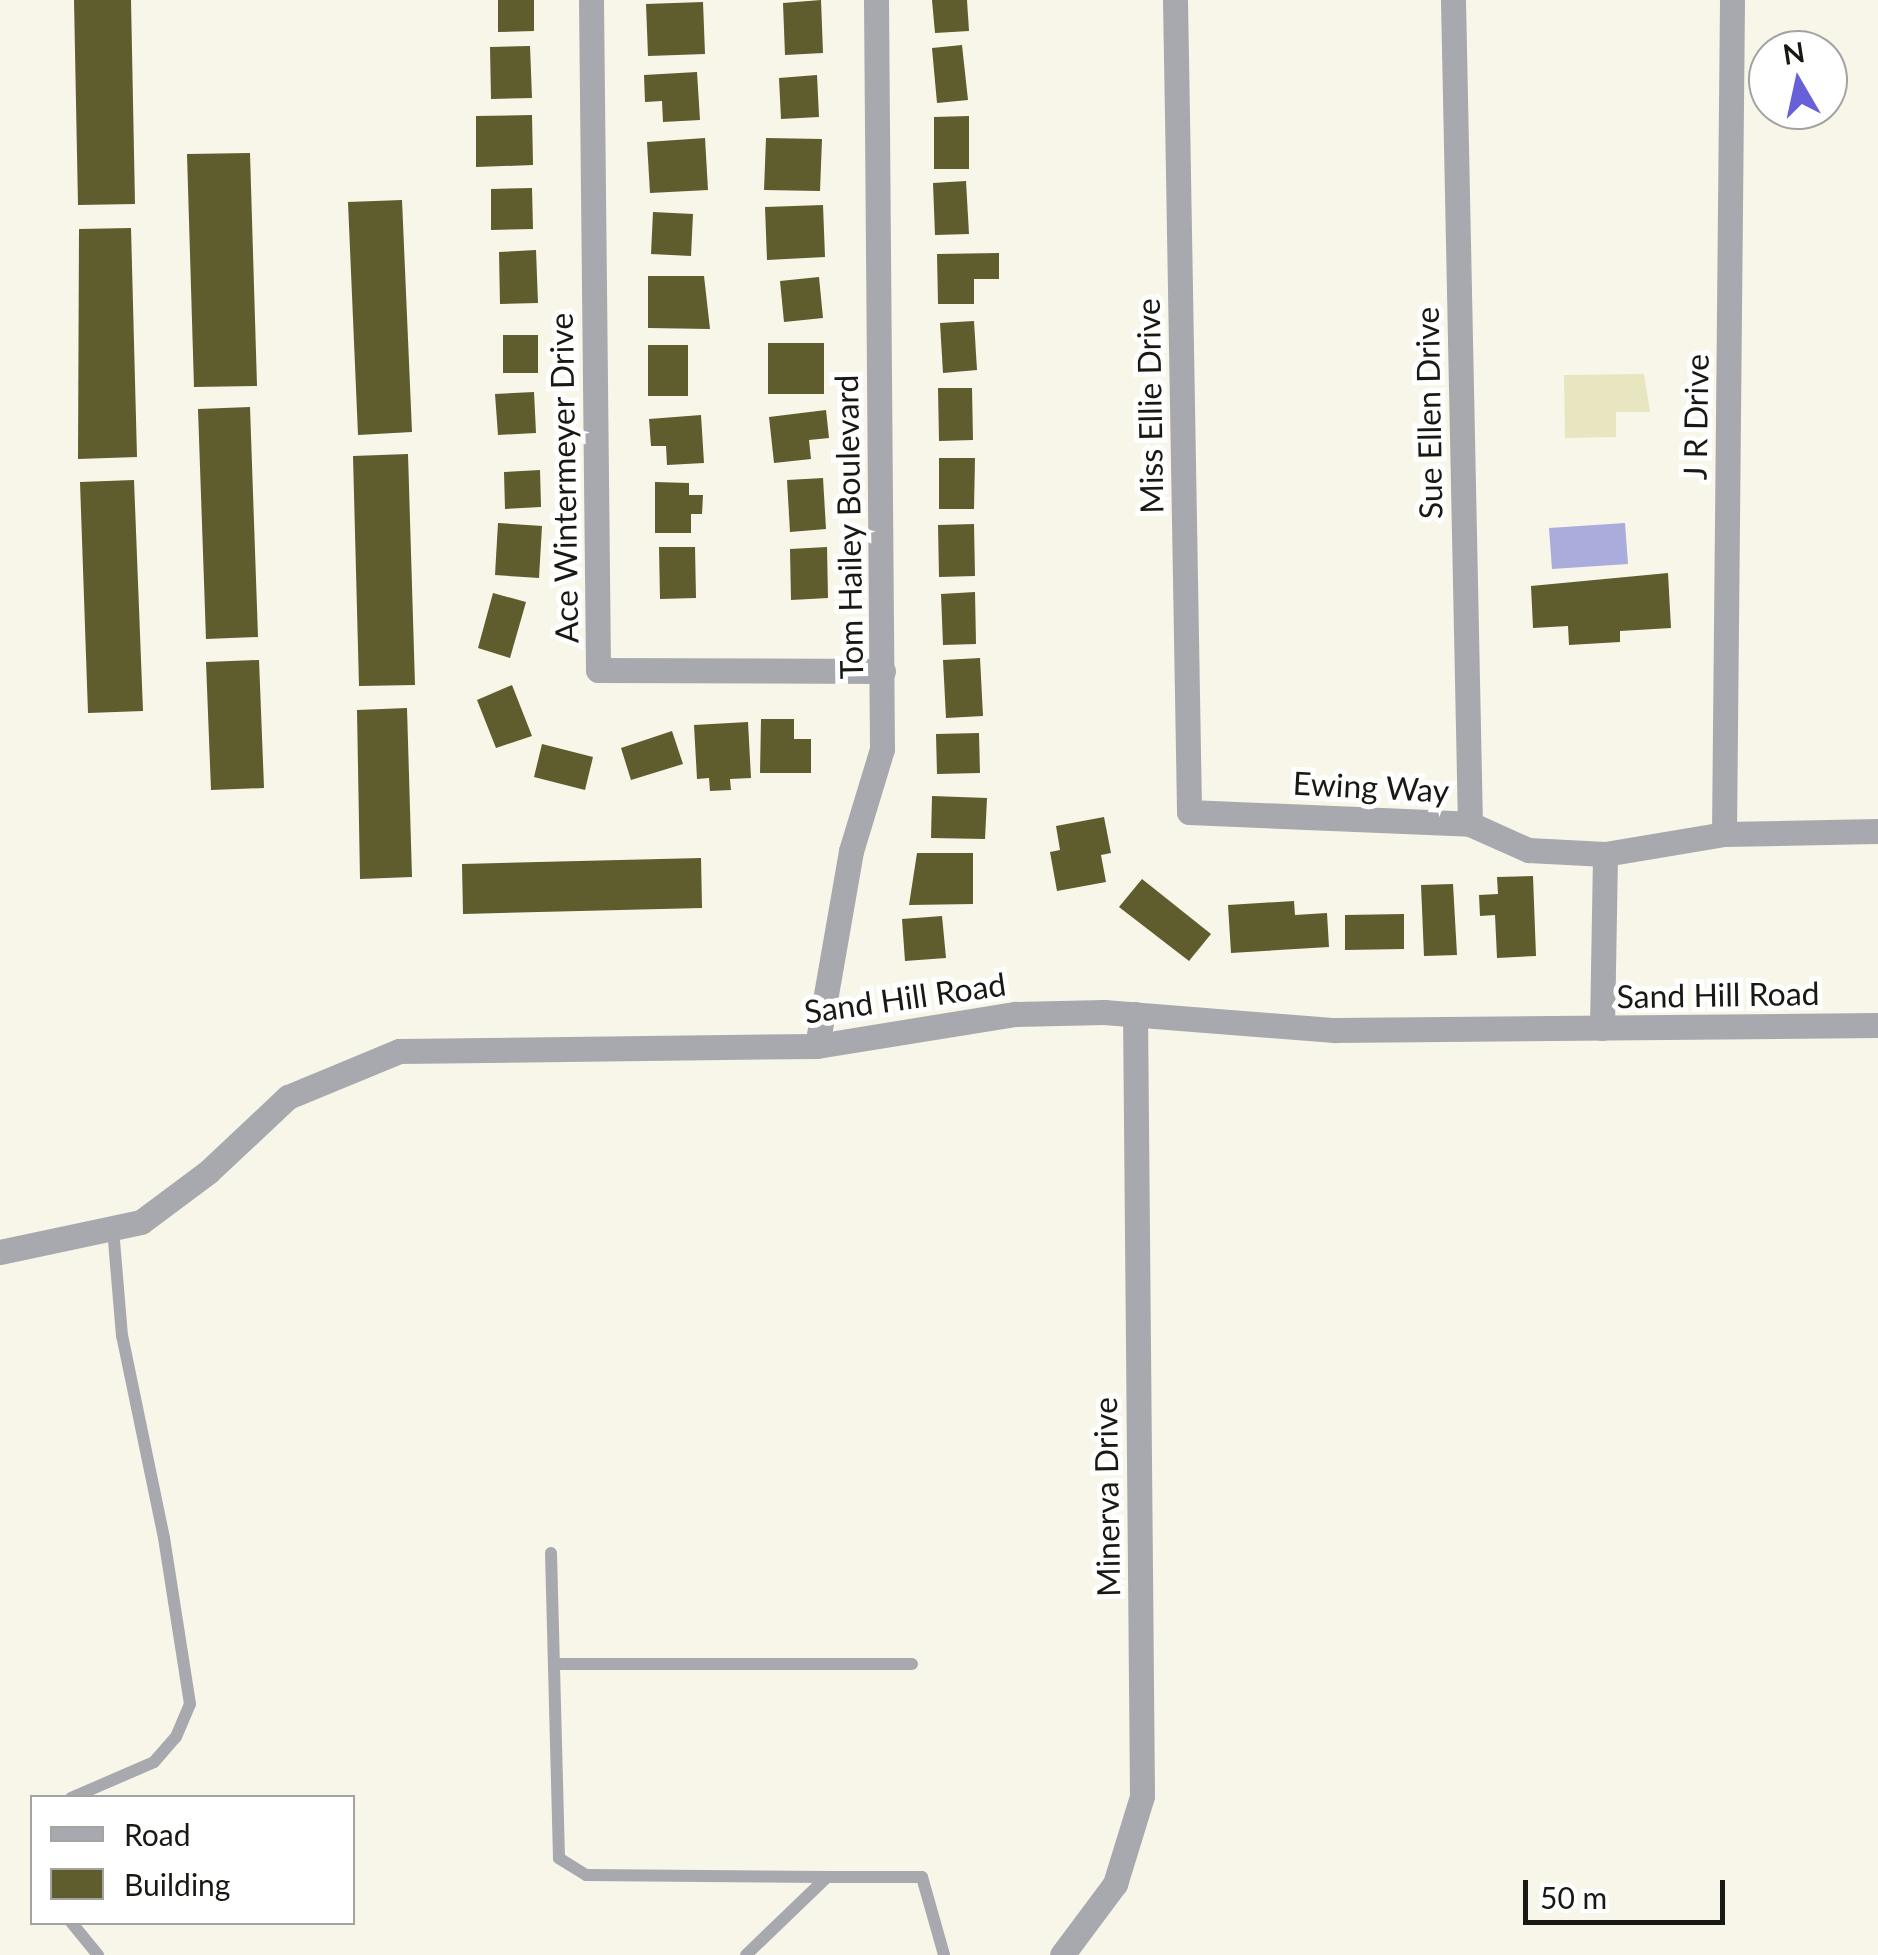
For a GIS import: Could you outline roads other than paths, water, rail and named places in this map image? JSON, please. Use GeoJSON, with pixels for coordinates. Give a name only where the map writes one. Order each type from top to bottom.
{"type":"FeatureCollection","features":[{"type":"Feature","properties":{"kind":"street","name":"Ace Wintermeyer Drive"},"geometry":{"type":"LineString","coordinates":[[591,0],[598,670],[883,671]]}},
{"type":"Feature","properties":{"kind":"street","name":"Tom Hailey Boulevard"},"geometry":{"type":"LineString","coordinates":[[816,1046],[851,851],[882,749],[876,0]]}},
{"type":"Feature","properties":{"kind":"street","name":"Miss Ellie Drive"},"geometry":{"type":"LineString","coordinates":[[1175,0],[1190,812]]}},
{"type":"Feature","properties":{"kind":"street","name":"Sue Ellen Drive"},"geometry":{"type":"LineString","coordinates":[[1453,0],[1470,824]]}},
{"type":"Feature","properties":{"kind":"street","name":"J R Drive"},"geometry":{"type":"LineString","coordinates":[[1724,834],[1732,0]]}},
{"type":"Feature","properties":{"kind":"street","name":"Ewing Way"},"geometry":{"type":"LineString","coordinates":[[1190,812],[1470,824],[1528,850],[1605,854],[1724,834],[1878,832]]}},
{"type":"Feature","properties":{"kind":"street"},"geometry":{"type":"LineString","coordinates":[[1602,1028],[1605,854]]}},
{"type":"Feature","properties":{"kind":"street","name":"Sand Hill Road"},"geometry":{"type":"LineString","coordinates":[[0,1252],[141,1222],[288,1097],[399,1051],[816,1046],[1014,1014],[1135,1014],[1334,1030],[1878,1026]]}},
{"type":"Feature","properties":{"kind":"street","name":"Minerva Drive"},"geometry":{"type":"LineString","coordinates":[[1062,1955],[1115,1884],[1142,1796],[1135,1014]]}},
{"type":"Feature","properties":{"kind":"lane"},"geometry":{"type":"LineString","coordinates":[[78,1795],[154,1762],[176,1738],[190,1704],[164,1538],[122,1336],[114,1228]]}},
{"type":"Feature","properties":{"kind":"lane"},"geometry":{"type":"LineString","coordinates":[[552,1553],[559,1858],[586,1875],[922,1877],[944,1955]]}},
{"type":"Feature","properties":{"kind":"lane"},"geometry":{"type":"LineString","coordinates":[[554,1664],[912,1664]]}},
{"type":"Feature","properties":{"kind":"lane"},"geometry":{"type":"LineString","coordinates":[[746,1955],[827,1877]]}},
{"type":"Feature","properties":{"kind":"lane"},"geometry":{"type":"LineString","coordinates":[[73,1925],[98,1955]]}},
{"type":"Feature","properties":{"kind":"water"},"geometry":{"type":"Polygon","coordinates":[[[1625,523],[1628,564],[1552,569],[1549,528],[1625,523]]]}}]}
